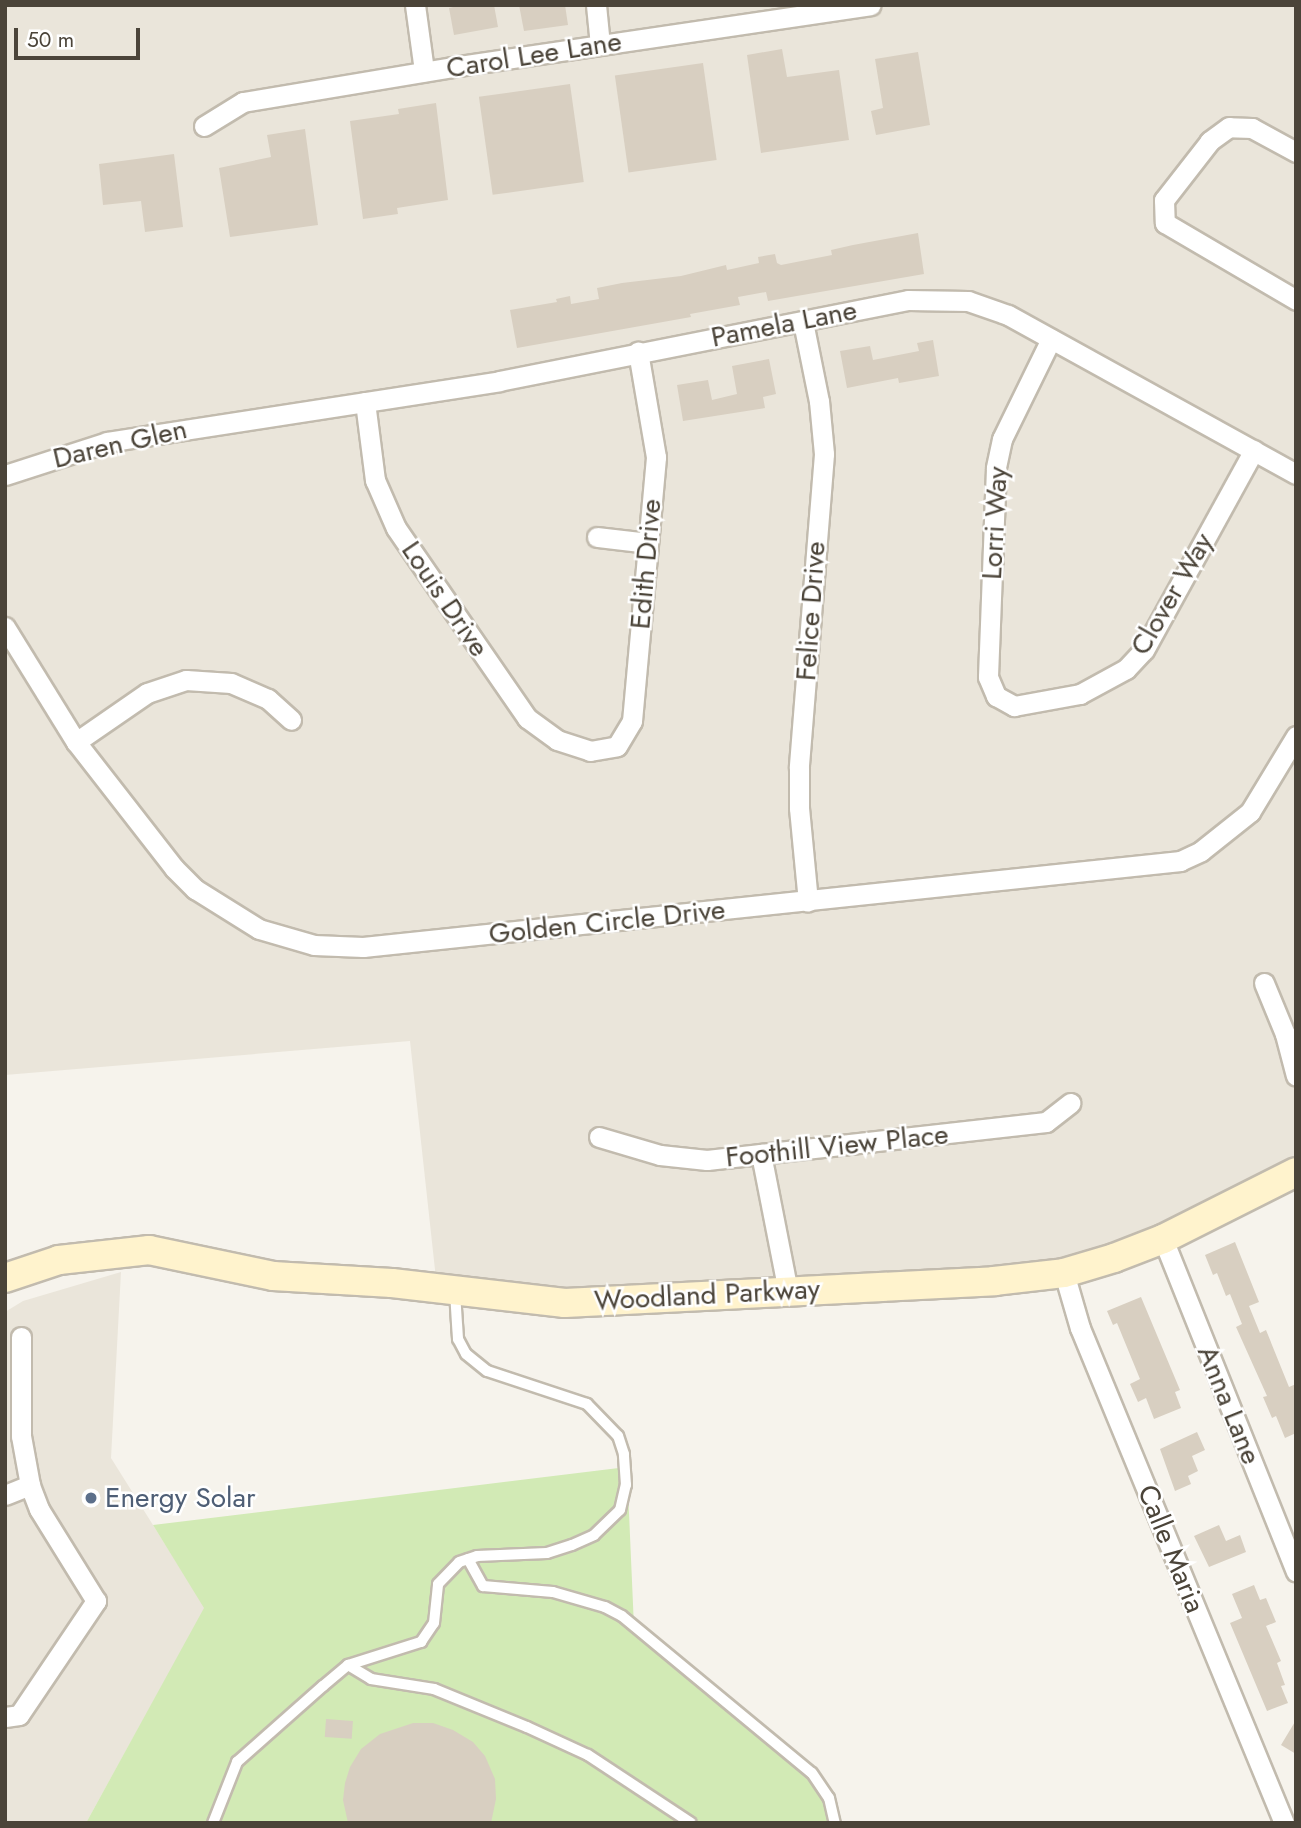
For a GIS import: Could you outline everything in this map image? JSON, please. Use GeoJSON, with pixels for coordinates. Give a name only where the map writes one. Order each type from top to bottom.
{"type":"FeatureCollection","features":[{"type":"Feature","properties":{"kind":"street"},"geometry":{"type":"LineString","coordinates":[[415,5],[424,71]]}},
{"type":"Feature","properties":{"kind":"street"},"geometry":{"type":"LineString","coordinates":[[596,5],[600,45]]}},
{"type":"Feature","properties":{"kind":"street","name":"Carol Lee Lane"},"geometry":{"type":"LineString","coordinates":[[204,126],[243,102],[600,45],[772,12],[870,5]]}},
{"type":"Feature","properties":{"kind":"street"},"geometry":{"type":"LineString","coordinates":[[1296,152],[1251,128],[1229,127],[1210,141],[1164,200],[1165,223],[1296,300]]}},
{"type":"Feature","properties":{"kind":"street","name":"Pamela Lane"},"geometry":{"type":"LineString","coordinates":[[236,419],[499,381],[908,300],[968,301],[1008,315],[1296,474]]}},
{"type":"Feature","properties":{"kind":"street","name":"Felice Drive"},"geometry":{"type":"LineString","coordinates":[[803,322],[819,401],[824,454],[799,768],[799,807],[808,902]]}},
{"type":"Feature","properties":{"kind":"street","name":"Lorri Way"},"geometry":{"type":"LineString","coordinates":[[1014,706],[996,695],[988,677],[996,468],[1002,439],[1051,339]]}},
{"type":"Feature","properties":{"kind":"street","name":"Edith Drive"},"geometry":{"type":"LineString","coordinates":[[590,751],[617,746],[632,721],[656,457],[638,352]]}},
{"type":"Feature","properties":{"kind":"street","name":"Louis Drive"},"geometry":{"type":"LineString","coordinates":[[365,402],[375,480],[396,528],[527,718],[557,740],[590,751]]}},
{"type":"Feature","properties":{"kind":"street","name":"Daren Glen"},"geometry":{"type":"LineString","coordinates":[[5,475],[107,442],[236,419]]}},
{"type":"Feature","properties":{"kind":"street","name":"Clover Way"},"geometry":{"type":"LineString","coordinates":[[1014,706],[1080,694],[1126,669],[1135,660],[1144,650],[1254,450]]}},
{"type":"Feature","properties":{"kind":"street"},"geometry":{"type":"LineString","coordinates":[[597,537],[648,543]]}},
{"type":"Feature","properties":{"kind":"street","name":"Golden Circle Drive"},"geometry":{"type":"LineString","coordinates":[[5,627],[76,742],[174,868],[195,889],[259,929],[314,945],[363,947],[1180,861],[1201,851],[1250,812],[1296,736]]}},
{"type":"Feature","properties":{"kind":"street"},"geometry":{"type":"LineString","coordinates":[[76,742],[147,693],[186,680],[231,683],[268,699],[291,720]]}},
{"type":"Feature","properties":{"kind":"street"},"geometry":{"type":"LineString","coordinates":[[1264,983],[1285,1034],[1296,1076]]}},
{"type":"Feature","properties":{"kind":"street","name":"Foothill View Place"},"geometry":{"type":"LineString","coordinates":[[599,1138],[660,1155],[707,1160],[1046,1122],[1070,1103]]}},
{"type":"Feature","properties":{"kind":"street"},"geometry":{"type":"LineString","coordinates":[[761,1154],[788,1291]]}},
{"type":"Feature","properties":{"kind":"street","name":"Woodland Parkway"},"geometry":{"type":"LineString","coordinates":[[5,1278],[59,1260],[149,1250],[273,1276],[392,1283],[565,1303],[994,1281],[1064,1273],[1163,1239],[1296,1172]]}},
{"type":"Feature","properties":{"kind":"street","name":"Anna Lane"},"geometry":{"type":"LineString","coordinates":[[1163,1239],[1296,1571]]}},
{"type":"Feature","properties":{"kind":"street","name":"Calle Maria"},"geometry":{"type":"LineString","coordinates":[[1064,1273],[1080,1328],[1282,1822]]}},
{"type":"Feature","properties":{"kind":"street"},"geometry":{"type":"LineString","coordinates":[[5,1717],[19,1715],[96,1601],[39,1509],[30,1485],[21,1436],[21,1337]]}},
{"type":"Feature","properties":{"kind":"street"},"geometry":{"type":"LineString","coordinates":[[5,1495],[30,1485]]}},
{"type":"Feature","properties":{"kind":"lane"},"geometry":{"type":"LineString","coordinates":[[213,1823],[237,1762],[348,1665],[421,1642],[434,1623],[438,1584],[448,1571],[468,1559],[547,1553],[594,1535],[620,1510],[626,1485],[624,1454],[618,1436],[587,1405],[487,1371],[466,1354],[456,1326],[455,1291]]}},
{"type":"Feature","properties":{"kind":"lane"},"geometry":{"type":"LineString","coordinates":[[468,1559],[483,1586],[553,1592],[605,1606],[622,1616],[812,1773],[829,1798],[835,1823]]}},
{"type":"Feature","properties":{"kind":"lane"},"geometry":{"type":"LineString","coordinates":[[348,1665],[371,1679],[434,1689],[540,1732],[588,1755],[691,1823]]}},
{"type":"Feature","properties":{"kind":"shaded area"},"geometry":{"type":"Polygon","coordinates":[[[5,5],[1296,5],[1296,1172],[1117,1261],[806,1295],[437,1288],[410,1041],[5,1075],[5,5]]]}},
{"type":"Feature","properties":{"kind":"shaded area"},"geometry":{"type":"Polygon","coordinates":[[[121,1272],[111,1458],[205,1608],[86,1823],[5,1823],[5,1312],[23,1301],[121,1272]]]}},
{"type":"Feature","properties":{"kind":"green space"},"geometry":{"type":"Polygon","coordinates":[[[627,1467],[634,1627],[810,1770],[837,1823],[86,1823],[204,1608],[153,1525],[627,1467]]]}},
{"type":"Feature","properties":{"kind":"building"},"geometry":{"type":"Polygon","coordinates":[[[462,5],[494,5],[498,27],[454,35],[449,8],[462,5]]]}},
{"type":"Feature","properties":{"kind":"building"},"geometry":{"type":"Polygon","coordinates":[[[519,5],[565,5],[568,25],[524,31],[519,5]]]}},
{"type":"Feature","properties":{"kind":"building"},"geometry":{"type":"Polygon","coordinates":[[[782,49],[787,77],[839,70],[849,140],[761,153],[747,55],[782,49]]]}},
{"type":"Feature","properties":{"kind":"building"},"geometry":{"type":"Polygon","coordinates":[[[918,52],[930,125],[876,135],[871,111],[883,108],[875,59],[918,52]]]}},
{"type":"Feature","properties":{"kind":"building"},"geometry":{"type":"Polygon","coordinates":[[[703,63],[717,160],[629,172],[615,75],[703,63]]]}},
{"type":"Feature","properties":{"kind":"building"},"geometry":{"type":"Polygon","coordinates":[[[570,84],[584,182],[493,195],[479,97],[570,84]]]}},
{"type":"Feature","properties":{"kind":"building"},"geometry":{"type":"Polygon","coordinates":[[[436,103],[448,200],[397,208],[398,214],[363,219],[350,121],[399,114],[398,109],[436,103]]]}},
{"type":"Feature","properties":{"kind":"building"},"geometry":{"type":"Polygon","coordinates":[[[305,129],[318,225],[230,237],[219,168],[271,157],[267,135],[305,129]]]}},
{"type":"Feature","properties":{"kind":"building"},"geometry":{"type":"Polygon","coordinates":[[[174,154],[183,227],[145,232],[141,201],[103,205],[99,164],[174,154]]]}},
{"type":"Feature","properties":{"kind":"building"},"geometry":{"type":"Polygon","coordinates":[[[918,233],[924,274],[768,301],[766,292],[738,297],[740,305],[690,314],[691,317],[517,348],[510,310],[557,302],[556,299],[570,296],[571,304],[599,299],[597,288],[681,276],[726,265],[727,270],[759,263],[758,257],[775,254],[777,263],[781,265],[832,255],[831,250],[918,233]]]}},
{"type":"Feature","properties":{"kind":"building"},"geometry":{"type":"Polygon","coordinates":[[[933,340],[939,376],[899,383],[898,378],[847,388],[840,351],[870,346],[873,360],[919,351],[917,343],[933,340]]]}},
{"type":"Feature","properties":{"kind":"building"},"geometry":{"type":"Polygon","coordinates":[[[769,359],[776,394],[763,397],[765,408],[683,421],[677,385],[708,380],[712,400],[737,394],[732,366],[769,359]]]}},
{"type":"Feature","properties":{"kind":"building"},"geometry":{"type":"Polygon","coordinates":[[[1235,1242],[1259,1302],[1249,1306],[1260,1333],[1266,1330],[1289,1387],[1296,1384],[1296,1433],[1285,1438],[1276,1416],[1272,1418],[1263,1397],[1267,1396],[1236,1327],[1242,1324],[1230,1294],[1226,1296],[1217,1273],[1213,1275],[1205,1255],[1235,1242]]]}},
{"type":"Feature","properties":{"kind":"building"},"geometry":{"type":"Polygon","coordinates":[[[1141,1297],[1180,1390],[1175,1392],[1181,1408],[1154,1419],[1146,1398],[1138,1402],[1130,1384],[1140,1379],[1117,1323],[1113,1325],[1107,1311],[1141,1297]]]}},
{"type":"Feature","properties":{"kind":"building"},"geometry":{"type":"Polygon","coordinates":[[[1197,1432],[1205,1450],[1192,1456],[1198,1471],[1188,1476],[1191,1484],[1175,1491],[1160,1449],[1197,1432]]]}},
{"type":"Feature","properties":{"kind":"building"},"geometry":{"type":"Polygon","coordinates":[[[1219,1525],[1226,1541],[1240,1535],[1246,1552],[1209,1567],[1194,1536],[1219,1525]]]}},
{"type":"Feature","properties":{"kind":"building"},"geometry":{"type":"Polygon","coordinates":[[[1254,1585],[1260,1600],[1266,1598],[1276,1622],[1266,1626],[1281,1661],[1277,1663],[1285,1685],[1281,1686],[1288,1703],[1267,1711],[1230,1623],[1242,1618],[1232,1594],[1254,1585]]]}},
{"type":"Feature","properties":{"kind":"building"},"geometry":{"type":"Polygon","coordinates":[[[326,1719],[353,1721],[352,1739],[325,1737],[326,1719]]]}},
{"type":"Feature","properties":{"kind":"building"},"geometry":{"type":"Polygon","coordinates":[[[1296,1720],[1296,1754],[1281,1745],[1296,1720]]]}},
{"type":"Feature","properties":{"kind":"building"},"geometry":{"type":"Polygon","coordinates":[[[413,1723],[433,1723],[453,1730],[473,1742],[485,1756],[495,1779],[496,1799],[491,1823],[348,1823],[343,1800],[345,1783],[350,1767],[361,1749],[380,1734],[413,1723]]]}},
{"type":"Feature","properties":{"kind":"place","name":"Energy Solar"},"geometry":{"type":"Point","coordinates":[91,1498]}}]}
